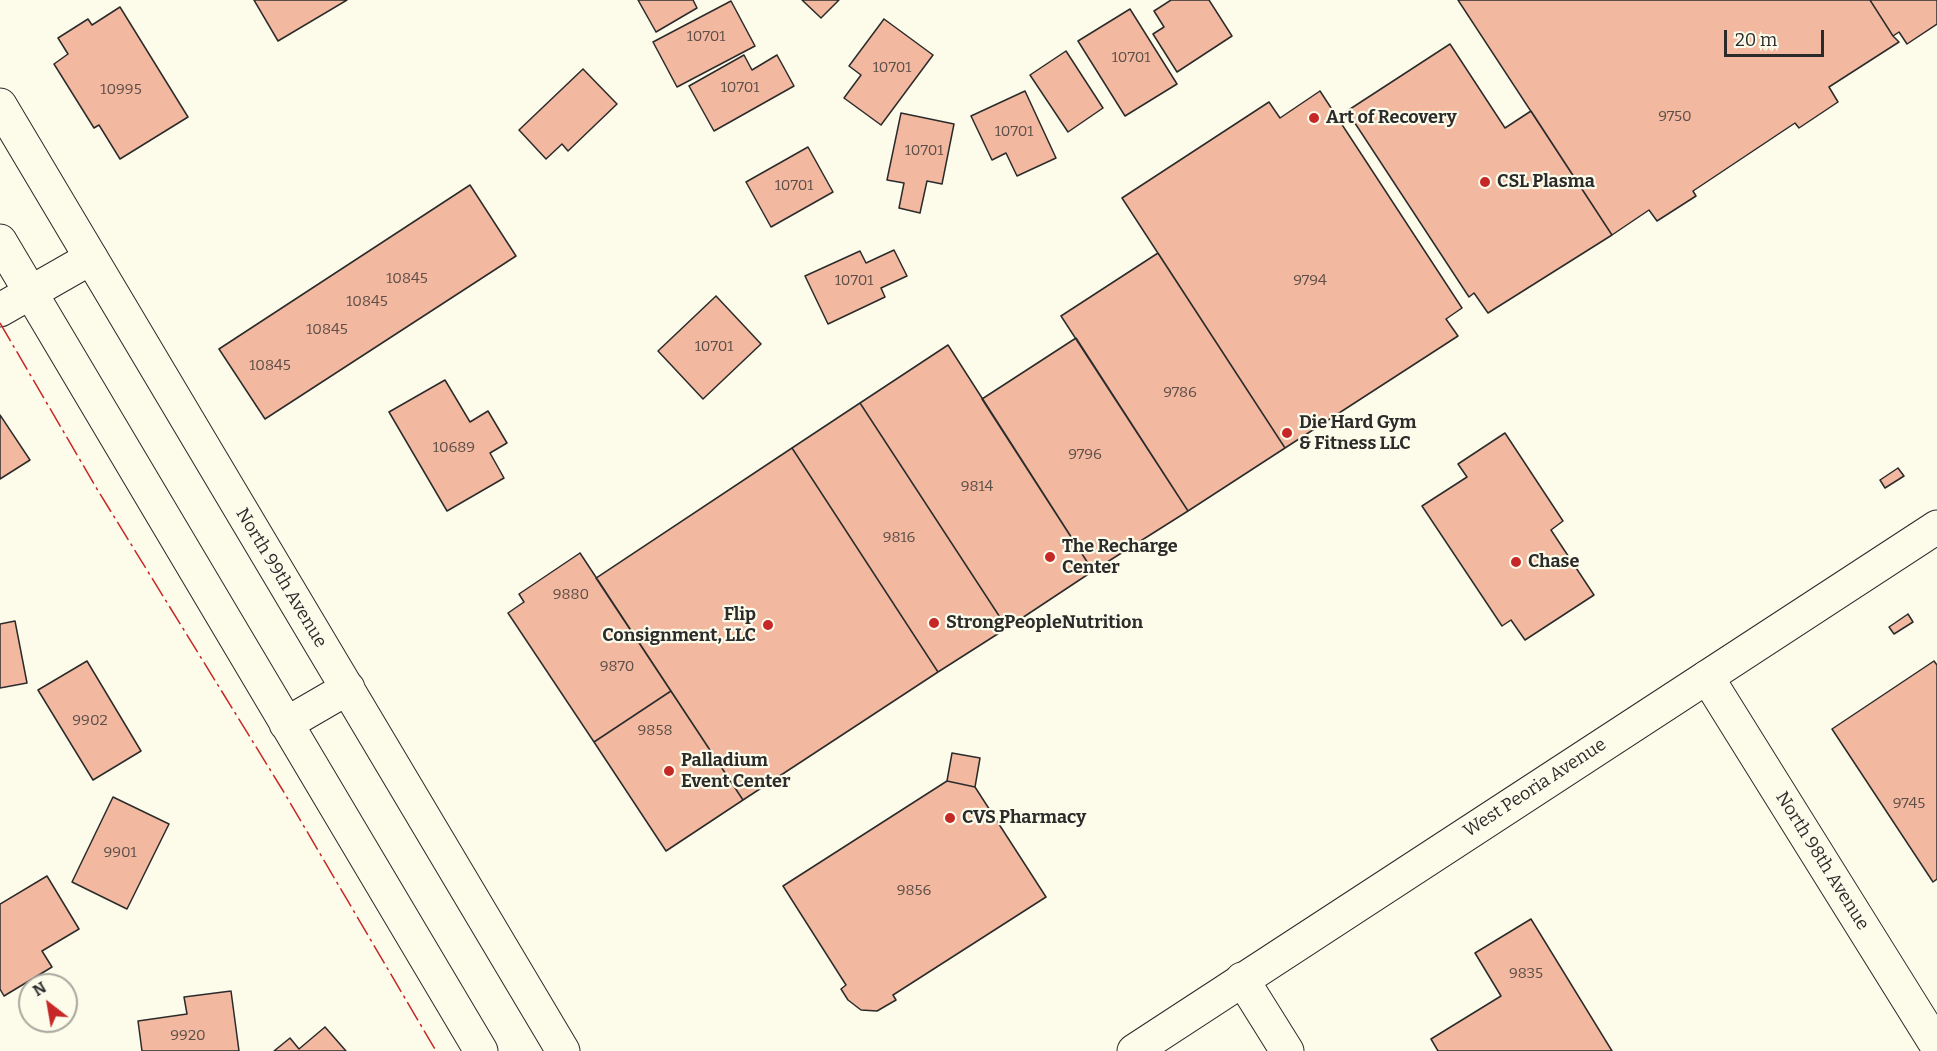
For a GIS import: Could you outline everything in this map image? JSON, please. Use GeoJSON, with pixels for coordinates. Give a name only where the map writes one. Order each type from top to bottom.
{"type":"FeatureCollection","features":[{"type":"Feature","properties":{"kind":"main road","name":"North 99th Avenue"},"geometry":{"type":"LineString","coordinates":[[0,105],[563,1051]]}},
{"type":"Feature","properties":{"kind":"main road"},"geometry":{"type":"LineString","coordinates":[[0,241],[481,1051]]}},
{"type":"Feature","properties":{"kind":"main road"},"geometry":{"type":"LineString","coordinates":[[0,310],[91,258]]}},
{"type":"Feature","properties":{"kind":"main road","name":"West Peoria Avenue"},"geometry":{"type":"LineString","coordinates":[[1134,1051],[1937,527]]}},
{"type":"Feature","properties":{"kind":"main road","name":"North 98th Avenue"},"geometry":{"type":"LineString","coordinates":[[1707,677],[1937,1046]]}},
{"type":"Feature","properties":{"kind":"main road"},"geometry":{"type":"LineString","coordinates":[[286,724],[348,688]]}},
{"type":"Feature","properties":{"kind":"main road"},"geometry":{"type":"LineString","coordinates":[[1242,979],[1287,1051]]}},
{"type":"Feature","properties":{"kind":"building"},"geometry":{"type":"Polygon","coordinates":[[[254,0],[347,0],[278,41],[254,0]]]}},
{"type":"Feature","properties":{"kind":"building"},"geometry":{"type":"Polygon","coordinates":[[[638,0],[693,0],[697,8],[656,32],[638,0]]]}},
{"type":"Feature","properties":{"kind":"building"},"geometry":{"type":"Polygon","coordinates":[[[802,0],[839,0],[821,18],[802,0]]]}},
{"type":"Feature","properties":{"kind":"building"},"geometry":{"type":"Polygon","coordinates":[[[1171,0],[1209,0],[1232,36],[1177,72],[1153,34],[1164,27],[1154,11],[1171,0]]]}},
{"type":"Feature","properties":{"kind":"building"},"geometry":{"type":"Polygon","coordinates":[[[1458,0],[1870,0],[1899,42],[1829,87],[1838,102],[1799,128],[1795,123],[1693,191],[1696,196],[1657,221],[1649,210],[1612,235],[1458,0]]]}},
{"type":"Feature","properties":{"kind":"building"},"geometry":{"type":"Polygon","coordinates":[[[1870,0],[1937,0],[1937,24],[1907,44],[1899,32],[1893,36],[1870,0]]]}},
{"type":"Feature","properties":{"kind":"building"},"geometry":{"type":"Polygon","coordinates":[[[731,1],[755,46],[677,87],[653,42],[731,1]]]}},
{"type":"Feature","properties":{"kind":"building"},"geometry":{"type":"Polygon","coordinates":[[[120,7],[188,117],[120,159],[99,125],[94,128],[54,64],[68,54],[58,38],[88,19],[92,25],[120,7]]]}},
{"type":"Feature","properties":{"kind":"building"},"geometry":{"type":"Polygon","coordinates":[[[1130,9],[1177,84],[1125,116],[1078,41],[1130,9]]]}},
{"type":"Feature","properties":{"kind":"building"},"geometry":{"type":"Polygon","coordinates":[[[884,19],[933,55],[881,125],[844,98],[861,75],[849,66],[884,19]]]}},
{"type":"Feature","properties":{"kind":"building","name":"CSL Plasma"},"geometry":{"type":"Polygon","coordinates":[[[1450,44],[1505,128],[1531,111],[1612,235],[1488,313],[1474,293],[1469,297],[1347,111],[1450,44]]]}},
{"type":"Feature","properties":{"kind":"building"},"geometry":{"type":"Polygon","coordinates":[[[1066,51],[1103,108],[1068,132],[1030,75],[1066,51]]]}},
{"type":"Feature","properties":{"kind":"building"},"geometry":{"type":"Polygon","coordinates":[[[744,55],[752,70],[777,55],[794,86],[714,131],[689,86],[744,55]]]}},
{"type":"Feature","properties":{"kind":"building"},"geometry":{"type":"Polygon","coordinates":[[[583,69],[617,104],[568,151],[562,144],[546,159],[519,130],[583,69]]]}},
{"type":"Feature","properties":{"kind":"building"},"geometry":{"type":"Polygon","coordinates":[[[1025,91],[1056,158],[1017,176],[1006,153],[992,160],[971,116],[1025,91]]]}},
{"type":"Feature","properties":{"kind":"building"},"geometry":{"type":"Polygon","coordinates":[[[1320,91],[1462,308],[1446,319],[1458,336],[1285,448],[1122,198],[1269,102],[1280,118],[1320,91]]]}},
{"type":"Feature","properties":{"kind":"building"},"geometry":{"type":"Polygon","coordinates":[[[901,113],[954,124],[942,184],[927,181],[920,213],[899,208],[904,183],[887,180],[901,113]]]}},
{"type":"Feature","properties":{"kind":"building"},"geometry":{"type":"Polygon","coordinates":[[[808,147],[833,192],[771,227],[746,182],[808,147]]]}},
{"type":"Feature","properties":{"kind":"building"},"geometry":{"type":"Polygon","coordinates":[[[470,185],[516,256],[265,419],[219,349],[470,185]]]}},
{"type":"Feature","properties":{"kind":"building"},"geometry":{"type":"Polygon","coordinates":[[[894,250],[907,276],[881,288],[885,297],[828,324],[805,276],[860,251],[866,263],[894,250]]]}},
{"type":"Feature","properties":{"kind":"building"},"geometry":{"type":"Polygon","coordinates":[[[1158,253],[1285,448],[1188,511],[1061,316],[1158,253]]]}},
{"type":"Feature","properties":{"kind":"building"},"geometry":{"type":"Polygon","coordinates":[[[716,296],[761,344],[703,399],[658,351],[716,296]]]}},
{"type":"Feature","properties":{"kind":"building"},"geometry":{"type":"Polygon","coordinates":[[[1076,338],[1188,511],[1093,571],[982,399],[1076,338]]]}},
{"type":"Feature","properties":{"kind":"building"},"geometry":{"type":"Polygon","coordinates":[[[948,345],[1093,571],[1007,628],[860,403],[948,345]]]}},
{"type":"Feature","properties":{"kind":"building"},"geometry":{"type":"Polygon","coordinates":[[[445,380],[470,422],[488,411],[507,443],[490,453],[504,478],[447,511],[389,412],[445,380]]]}},
{"type":"Feature","properties":{"kind":"building"},"geometry":{"type":"Polygon","coordinates":[[[860,403],[1007,628],[938,672],[792,448],[860,403]]]}},
{"type":"Feature","properties":{"kind":"building"},"geometry":{"type":"Polygon","coordinates":[[[0,415],[30,460],[0,479],[0,415]]]}},
{"type":"Feature","properties":{"kind":"building","name":"Chase"},"geometry":{"type":"Polygon","coordinates":[[[1505,433],[1563,521],[1551,530],[1594,595],[1525,640],[1511,620],[1502,626],[1422,506],[1467,477],[1458,464],[1505,433]]]}},
{"type":"Feature","properties":{"kind":"building","name":"Flip Consignment, LLC"},"geometry":{"type":"Polygon","coordinates":[[[792,448],[938,672],[743,800],[596,578],[792,448]]]}},
{"type":"Feature","properties":{"kind":"building"},"geometry":{"type":"Polygon","coordinates":[[[1898,468],[1904,476],[1885,488],[1880,480],[1898,468]]]}},
{"type":"Feature","properties":{"kind":"building"},"geometry":{"type":"Polygon","coordinates":[[[580,553],[671,691],[594,742],[508,613],[524,602],[519,594],[580,553]]]}},
{"type":"Feature","properties":{"kind":"building"},"geometry":{"type":"Polygon","coordinates":[[[1908,614],[1913,622],[1894,634],[1889,627],[1908,614]]]}},
{"type":"Feature","properties":{"kind":"building"},"geometry":{"type":"Polygon","coordinates":[[[15,621],[27,683],[0,688],[0,624],[15,621]]]}},
{"type":"Feature","properties":{"kind":"building"},"geometry":{"type":"Polygon","coordinates":[[[87,661],[141,751],[93,780],[38,690],[87,661]]]}},
{"type":"Feature","properties":{"kind":"building"},"geometry":{"type":"Polygon","coordinates":[[[1934,661],[1937,665],[1937,879],[1933,882],[1832,729],[1934,661]]]}},
{"type":"Feature","properties":{"kind":"building","name":"Palladium Event Center"},"geometry":{"type":"Polygon","coordinates":[[[671,691],[743,800],[666,851],[594,742],[671,691]]]}},
{"type":"Feature","properties":{"kind":"building"},"geometry":{"type":"Polygon","coordinates":[[[952,753],[980,758],[975,787],[947,781],[952,753]]]}},
{"type":"Feature","properties":{"kind":"building","name":"CVS Pharmacy"},"geometry":{"type":"Polygon","coordinates":[[[947,781],[975,787],[1046,897],[893,995],[896,1000],[877,1011],[861,1010],[848,1000],[841,989],[846,985],[783,886],[947,781]]]}},
{"type":"Feature","properties":{"kind":"building"},"geometry":{"type":"Polygon","coordinates":[[[113,797],[169,824],[127,909],[72,882],[113,797]]]}},
{"type":"Feature","properties":{"kind":"building"},"geometry":{"type":"Polygon","coordinates":[[[47,876],[79,929],[42,951],[52,967],[42,973],[18,973],[18,988],[4,996],[0,989],[0,904],[47,876]]]}},
{"type":"Feature","properties":{"kind":"building"},"geometry":{"type":"Polygon","coordinates":[[[1531,919],[1612,1051],[1438,1051],[1431,1039],[1501,996],[1475,953],[1531,919]]]}},
{"type":"Feature","properties":{"kind":"building"},"geometry":{"type":"Polygon","coordinates":[[[231,991],[239,1051],[142,1051],[138,1021],[187,1014],[184,997],[231,991]]]}},
{"type":"Feature","properties":{"kind":"building"},"geometry":{"type":"Polygon","coordinates":[[[325,1027],[346,1051],[274,1051],[290,1038],[299,1049],[325,1027]]]}},
{"type":"Feature","properties":{"kind":"power"},"geometry":{"type":"LineString","coordinates":[[0,323],[97,489],[282,789],[436,1051]]}},
{"type":"Feature","properties":{"kind":"place","name":"Art of Recovery"},"geometry":{"type":"Point","coordinates":[1314,118]}},
{"type":"Feature","properties":{"kind":"place","name":"CSL Plasma"},"geometry":{"type":"Point","coordinates":[1485,182]}},
{"type":"Feature","properties":{"kind":"place","name":"Die Hard Gym & Fitness LLC"},"geometry":{"type":"Point","coordinates":[1287,433]}},
{"type":"Feature","properties":{"kind":"place","name":"The Recharge Center"},"geometry":{"type":"Point","coordinates":[1050,557]}},
{"type":"Feature","properties":{"kind":"place","name":"Chase"},"geometry":{"type":"Point","coordinates":[1516,562]}},
{"type":"Feature","properties":{"kind":"place","name":"StrongPeopleNutrition"},"geometry":{"type":"Point","coordinates":[934,623]}},
{"type":"Feature","properties":{"kind":"place","name":"Flip Consignment, LLC"},"geometry":{"type":"Point","coordinates":[768,625]}},
{"type":"Feature","properties":{"kind":"place","name":"Palladium Event Center"},"geometry":{"type":"Point","coordinates":[669,771]}},
{"type":"Feature","properties":{"kind":"place","name":"CVS Pharmacy"},"geometry":{"type":"Point","coordinates":[950,818]}}]}
